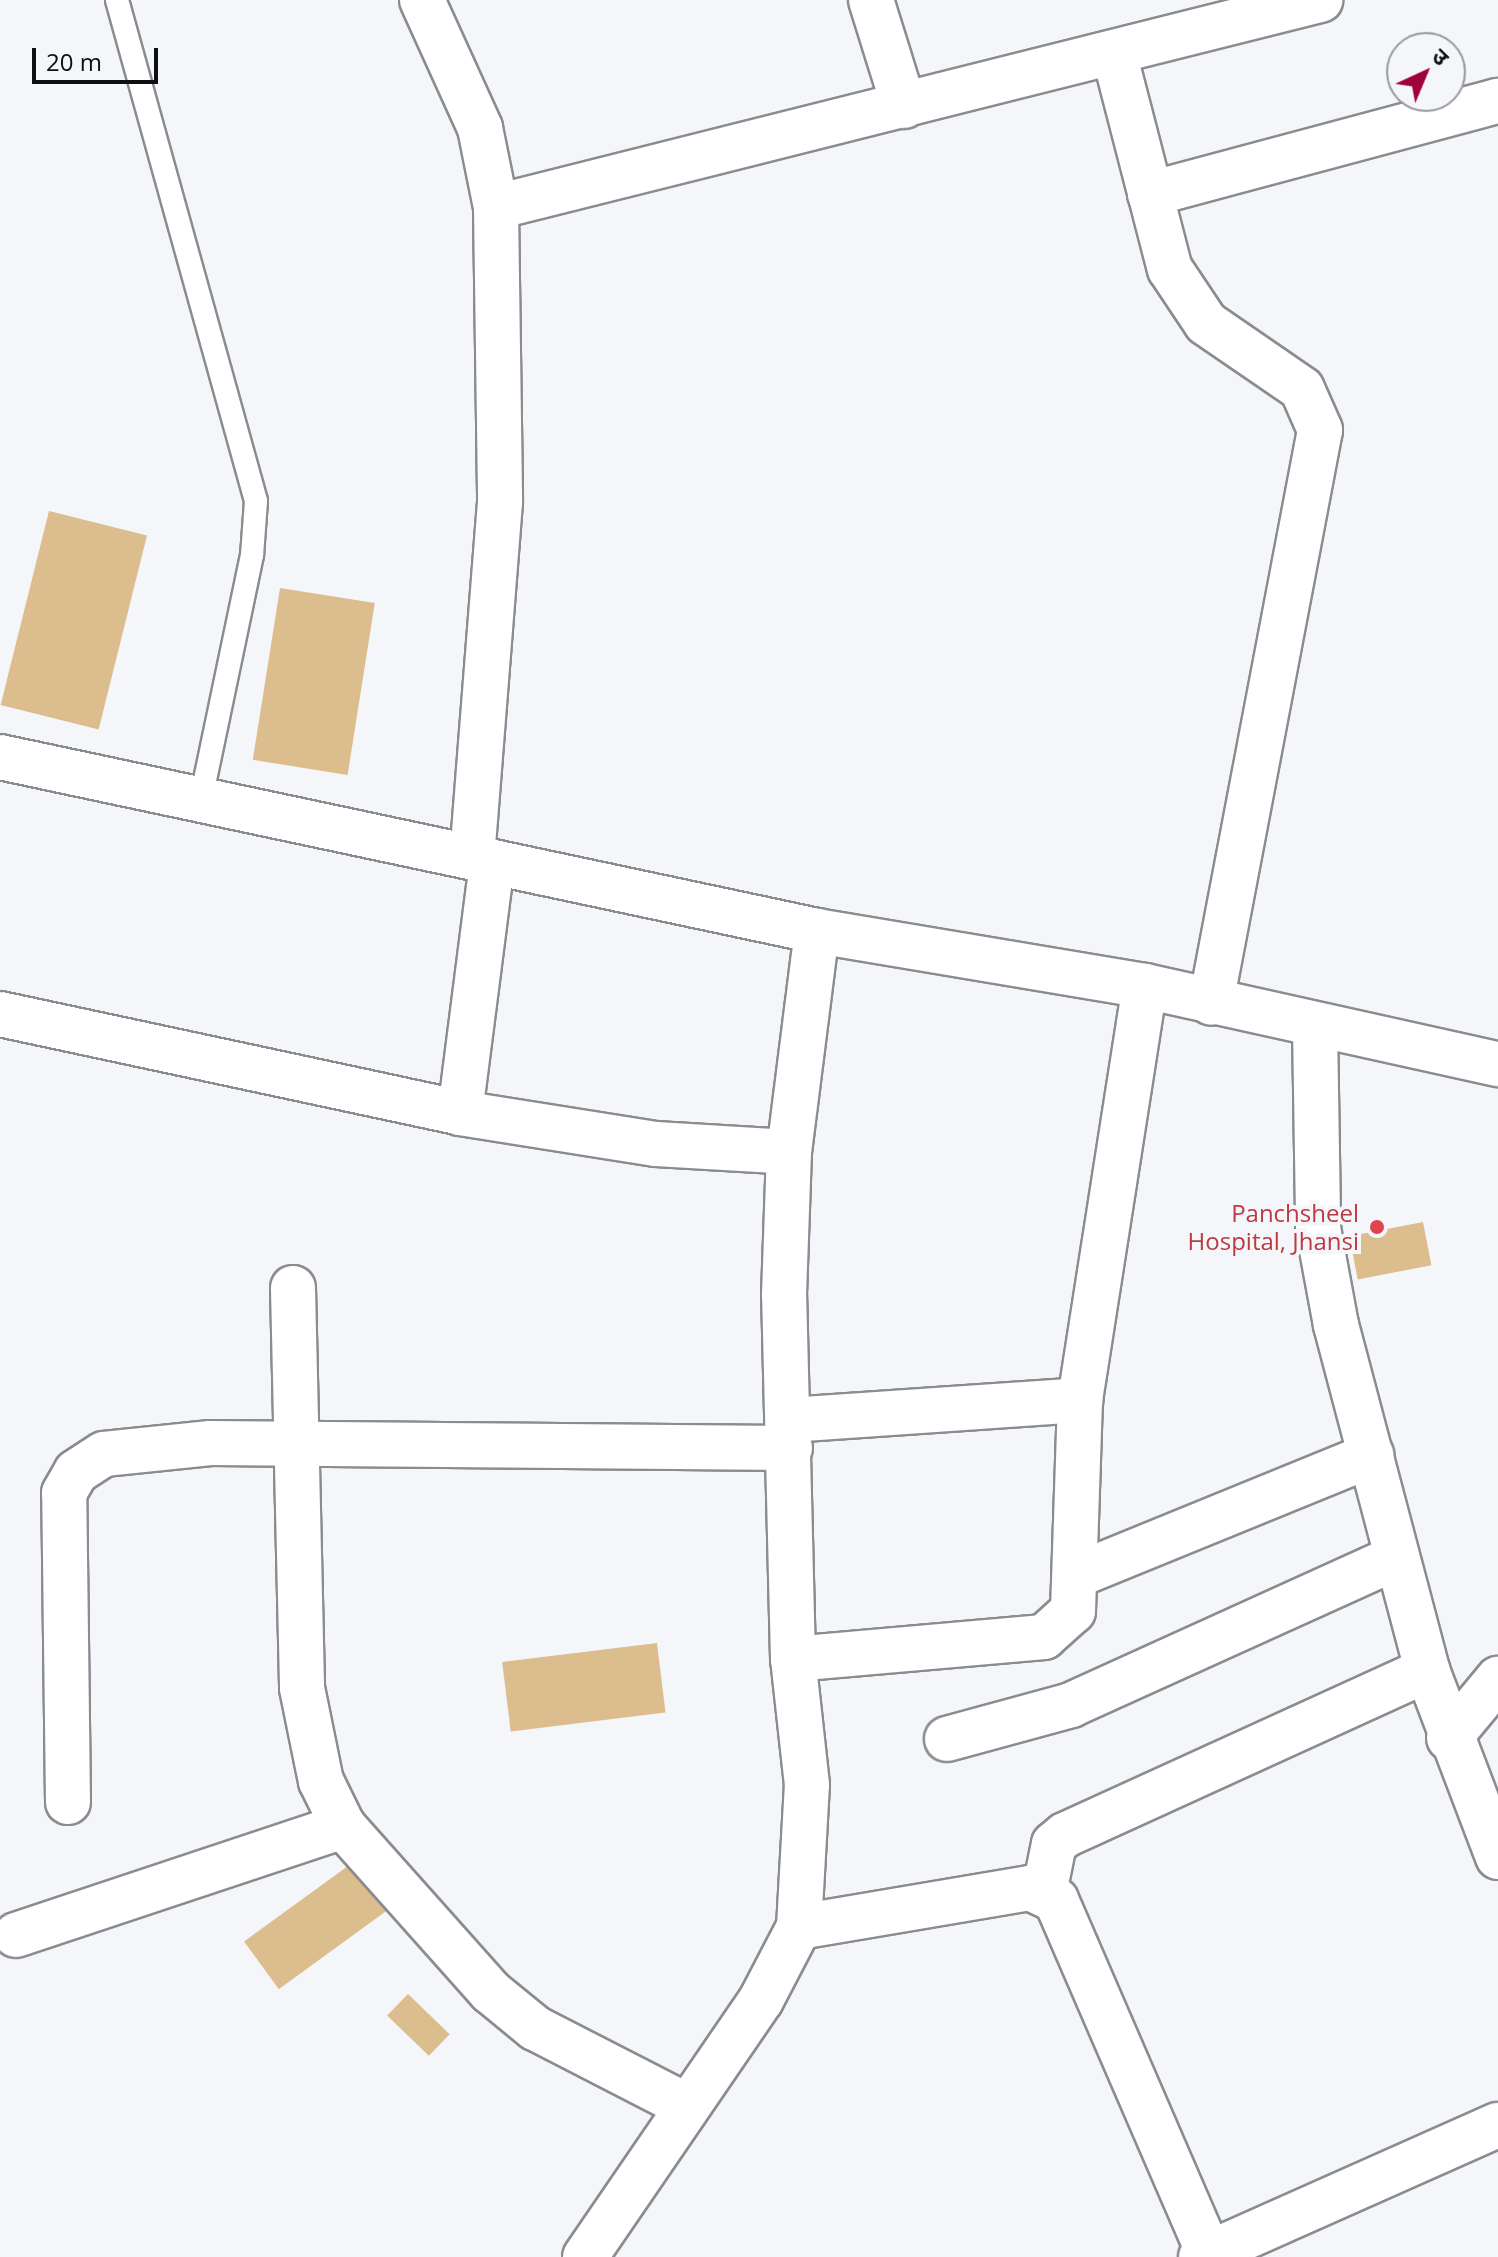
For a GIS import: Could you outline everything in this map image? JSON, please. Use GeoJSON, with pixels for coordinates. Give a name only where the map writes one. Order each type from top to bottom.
{"type":"FeatureCollection","features":[{"type":"Feature","properties":{"kind":"street"},"geometry":{"type":"LineString","coordinates":[[422,0],[480,128],[496,207],[500,502],[482,858],[460,1113]]}},
{"type":"Feature","properties":{"kind":"street"},"geometry":{"type":"LineString","coordinates":[[871,0],[904,106]]}},
{"type":"Feature","properties":{"kind":"street"},"geometry":{"type":"LineString","coordinates":[[496,207],[1320,0]]}},
{"type":"Feature","properties":{"kind":"street"},"geometry":{"type":"LineString","coordinates":[[1114,53],[1170,269],[1190,305],[1302,389],[1320,430],[1211,1003]]}},
{"type":"Feature","properties":{"kind":"street"},"geometry":{"type":"LineString","coordinates":[[1150,194],[1498,101]]}},
{"type":"Feature","properties":{"kind":"street"},"geometry":{"type":"LineString","coordinates":[[0,757],[817,931],[1145,986],[1498,1064]]}},
{"type":"Feature","properties":{"kind":"street"},"geometry":{"type":"LineString","coordinates":[[585,2257],[761,2000],[799,1927],[807,1785],[793,1659],[789,1152],[817,931]]}},
{"type":"Feature","properties":{"kind":"street"},"geometry":{"type":"LineString","coordinates":[[793,1659],[1044,1637],[1073,1611],[1077,1575],[1080,1400],[1145,986]]}},
{"type":"Feature","properties":{"kind":"street"},"geometry":{"type":"LineString","coordinates":[[0,1014],[460,1113],[656,1144],[789,1152]]}},
{"type":"Feature","properties":{"kind":"street"},"geometry":{"type":"LineString","coordinates":[[1315,1026],[1318,1228],[1395,1558],[1427,1670],[1449,1738],[1498,1857]]}},
{"type":"Feature","properties":{"kind":"street"},"geometry":{"type":"LineString","coordinates":[[293,1288],[302,1444],[302,1688],[321,1781],[343,1826],[491,1992],[535,2028],[687,2106]]}},
{"type":"Feature","properties":{"kind":"street"},"geometry":{"type":"LineString","coordinates":[[68,1802],[61,1559],[64,1493],[76,1472],[104,1454],[210,1443],[302,1444],[790,1434],[1080,1400]]}},
{"type":"Feature","properties":{"kind":"street"},"geometry":{"type":"LineString","coordinates":[[1077,1575],[1371,1455]]}},
{"type":"Feature","properties":{"kind":"street"},"geometry":{"type":"LineString","coordinates":[[947,1739],[1071,1705],[1395,1558]]}},
{"type":"Feature","properties":{"kind":"street"},"geometry":{"type":"LineString","coordinates":[[1044,1893],[1054,1844],[1065,1835],[1427,1670]]}},
{"type":"Feature","properties":{"kind":"street"},"geometry":{"type":"LineString","coordinates":[[1449,1738],[1498,1679]]}},
{"type":"Feature","properties":{"kind":"street"},"geometry":{"type":"LineString","coordinates":[[16,1935],[343,1826]]}},
{"type":"Feature","properties":{"kind":"street"},"geometry":{"type":"LineString","coordinates":[[799,1927],[1030,1888],[1056,1900],[1205,2256],[1498,2125]]}},
{"type":"Feature","properties":{"kind":"lane"},"geometry":{"type":"LineString","coordinates":[[117,0],[256,501],[252,555],[201,799]]}},
{"type":"Feature","properties":{"kind":"building"},"geometry":{"type":"Polygon","coordinates":[[[49,511],[147,535],[99,729],[1,705],[49,511]]]}},
{"type":"Feature","properties":{"kind":"building"},"geometry":{"type":"Polygon","coordinates":[[[280,588],[375,603],[348,775],[253,760],[280,588]]]}},
{"type":"Feature","properties":{"kind":"building"},"geometry":{"type":"Polygon","coordinates":[[[1423,1222],[1431,1265],[1358,1280],[1349,1236],[1423,1222]]]}},
{"type":"Feature","properties":{"kind":"building"},"geometry":{"type":"Polygon","coordinates":[[[657,1643],[666,1712],[511,1731],[502,1662],[657,1643]]]}},
{"type":"Feature","properties":{"kind":"building"},"geometry":{"type":"Polygon","coordinates":[[[363,1855],[398,1903],[279,1989],[244,1941],[363,1855]]]}},
{"type":"Feature","properties":{"kind":"building"},"geometry":{"type":"Polygon","coordinates":[[[408,1994],[450,2034],[429,2056],[387,2016],[408,1994]]]}},
{"type":"Feature","properties":{"kind":"place","name":"Panchsheel Hospital, Jhansi"},"geometry":{"type":"Point","coordinates":[1377,1227]}}]}
